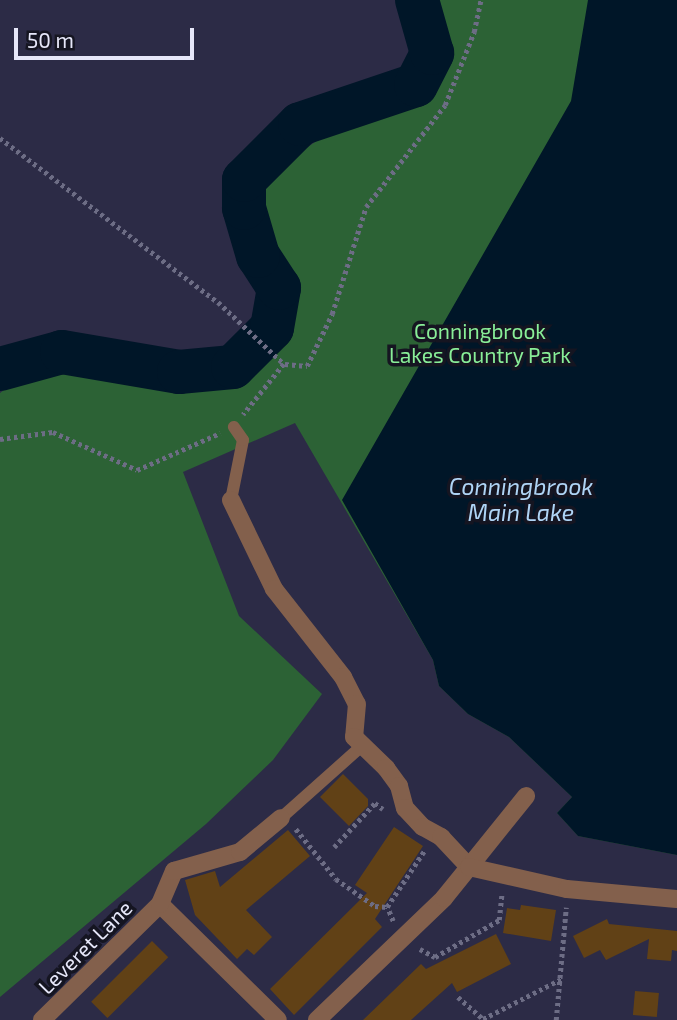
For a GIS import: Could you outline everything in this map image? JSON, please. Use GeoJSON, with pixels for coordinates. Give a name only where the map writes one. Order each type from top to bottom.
{"type":"FeatureCollection","features":[{"type":"Feature","properties":{"kind":"street"},"geometry":{"type":"LineString","coordinates":[[232,500],[274,589],[343,677],[356,704],[354,737],[399,786],[405,808],[469,867],[567,889],[677,900]]}},
{"type":"Feature","properties":{"kind":"street"},"geometry":{"type":"LineString","coordinates":[[317,1020],[404,936],[469,867],[526,796]]}},
{"type":"Feature","properties":{"kind":"street"},"geometry":{"type":"LineString","coordinates":[[160,904],[174,871],[240,852],[283,816]]}},
{"type":"Feature","properties":{"kind":"street","name":"Leveret Lane"},"geometry":{"type":"LineString","coordinates":[[42,1020],[160,904],[278,1020]]}},
{"type":"Feature","properties":{"kind":"lane"},"geometry":{"type":"LineString","coordinates":[[232,500],[243,440],[234,427]]}},
{"type":"Feature","properties":{"kind":"lane"},"geometry":{"type":"LineString","coordinates":[[283,816],[363,745]]}},
{"type":"Feature","properties":{"kind":"path"},"geometry":{"type":"LineString","coordinates":[[0,138],[218,302],[284,364],[307,366],[332,314],[366,207],[445,105],[474,32],[481,0]]}},
{"type":"Feature","properties":{"kind":"path"},"geometry":{"type":"LineString","coordinates":[[0,439],[53,432],[137,470],[234,427],[284,364]]}},
{"type":"Feature","properties":{"kind":"path"},"geometry":{"type":"LineString","coordinates":[[334,847],[375,803],[386,811]]}},
{"type":"Feature","properties":{"kind":"path"},"geometry":{"type":"LineString","coordinates":[[283,816],[336,879],[375,906],[387,907]]}},
{"type":"Feature","properties":{"kind":"path"},"geometry":{"type":"LineString","coordinates":[[387,907],[428,845]]}},
{"type":"Feature","properties":{"kind":"path"},"geometry":{"type":"LineString","coordinates":[[387,907],[404,936],[435,957],[499,920],[504,875]]}},
{"type":"Feature","properties":{"kind":"path"},"geometry":{"type":"LineString","coordinates":[[556,1020],[562,979],[567,889]]}},
{"type":"Feature","properties":{"kind":"path"},"geometry":{"type":"LineString","coordinates":[[458,996],[483,1019],[562,979]]}},
{"type":"Feature","properties":{"kind":"green space","name":"Conningbrook Lakes Country Park"},"geometry":{"type":"Polygon","coordinates":[[[428,0],[677,0],[677,855],[578,836],[557,813],[572,797],[509,737],[468,714],[439,686],[433,660],[295,423],[183,472],[239,616],[322,694],[273,760],[206,824],[0,997],[0,393],[38,364],[170,384],[221,383],[283,329],[283,263],[256,216],[260,179],[330,132],[416,97],[440,69],[428,0]]]}},
{"type":"Feature","properties":{"kind":"water","name":"Conningbrook Main Lake"},"geometry":{"type":"Polygon","coordinates":[[[588,0],[677,0],[677,855],[578,836],[557,813],[572,797],[509,737],[468,714],[439,686],[433,660],[342,500],[571,101],[588,0]]]}},
{"type":"Feature","properties":{"kind":"building"},"geometry":{"type":"Polygon","coordinates":[[[343,774],[368,799],[368,806],[349,826],[320,797],[343,774]]]}},
{"type":"Feature","properties":{"kind":"building"},"geometry":{"type":"Polygon","coordinates":[[[394,827],[423,846],[375,919],[382,927],[294,1015],[270,989],[367,893],[355,885],[394,827]]]}},
{"type":"Feature","properties":{"kind":"building"},"geometry":{"type":"Polygon","coordinates":[[[288,830],[310,856],[246,910],[272,937],[254,955],[247,949],[237,959],[195,915],[185,880],[215,871],[220,887],[288,830]]]}},
{"type":"Feature","properties":{"kind":"building"},"geometry":{"type":"Polygon","coordinates":[[[521,905],[556,910],[551,941],[503,933],[507,908],[520,910],[521,905]]]}},
{"type":"Feature","properties":{"kind":"building"},"geometry":{"type":"Polygon","coordinates":[[[607,919],[609,924],[677,931],[677,951],[672,950],[671,961],[647,959],[649,939],[606,960],[600,950],[584,958],[573,936],[607,919]]]}},
{"type":"Feature","properties":{"kind":"building"},"geometry":{"type":"Polygon","coordinates":[[[496,934],[511,964],[457,992],[452,983],[411,1020],[363,1020],[421,964],[426,969],[496,934]]]}},
{"type":"Feature","properties":{"kind":"building"},"geometry":{"type":"Polygon","coordinates":[[[152,941],[168,957],[107,1018],[91,1002],[152,941]]]}},
{"type":"Feature","properties":{"kind":"building"},"geometry":{"type":"Polygon","coordinates":[[[635,991],[659,993],[657,1017],[633,1015],[635,991]]]}},
{"type":"Feature","properties":{"kind":"waterway"},"geometry":{"type":"LineString","coordinates":[[0,369],[62,352],[179,372],[233,367],[272,328],[279,288],[258,256],[244,208],[244,180],[300,124],[416,85],[432,53],[417,0]]}}]}
